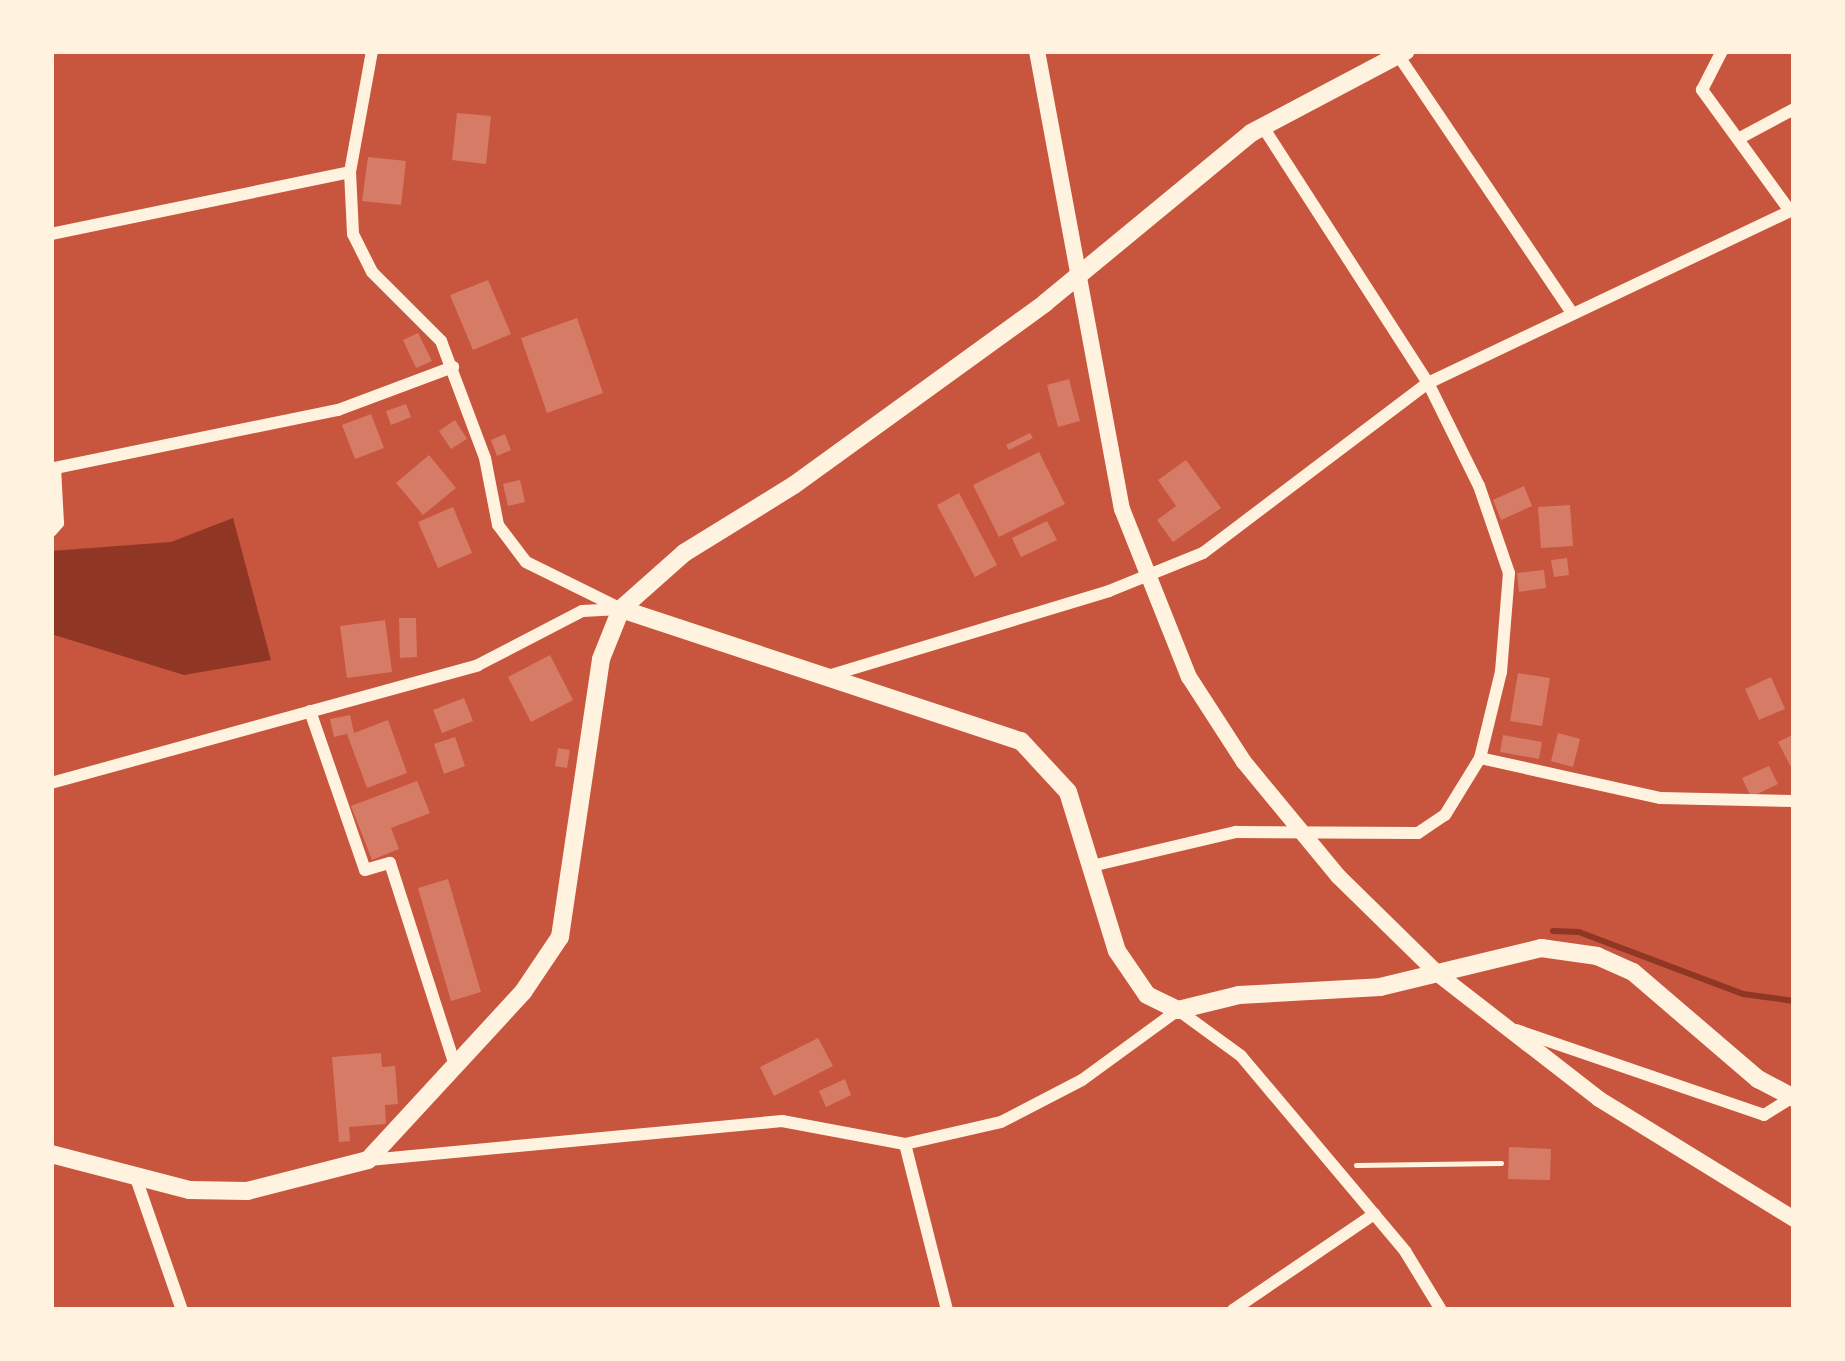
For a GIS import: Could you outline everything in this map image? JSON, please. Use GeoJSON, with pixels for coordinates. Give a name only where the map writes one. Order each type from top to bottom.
{"type":"FeatureCollection","features":[{"type":"Feature","properties":{"kind":"main road"},"geometry":{"type":"LineString","coordinates":[[51,1154],[137,1181],[247,1191],[368,1160],[523,992],[560,937],[571,902],[601,659],[621,609],[684,553],[831,459],[1075,279],[1262,125],[1402,53]]}},
{"type":"Feature","properties":{"kind":"main road"},"geometry":{"type":"LineString","coordinates":[[621,609],[821,678],[970,718],[1021,741],[1068,792],[1096,865],[1117,951],[1147,995],[1178,1010],[1239,995],[1329,994],[1541,948],[1597,956],[1633,971],[1758,1079],[1793,1097]]}},
{"type":"Feature","properties":{"kind":"street"},"geometry":{"type":"LineString","coordinates":[[372,51],[350,172],[352,233],[373,272],[442,340],[485,458],[498,525],[526,562],[621,609]]}},
{"type":"Feature","properties":{"kind":"street"},"geometry":{"type":"LineString","coordinates":[[1036,51],[1075,279],[1122,509],[1189,677],[1244,762],[1338,876],[1438,974],[1599,1099],[1794,1219]]}},
{"type":"Feature","properties":{"kind":"street"},"geometry":{"type":"LineString","coordinates":[[821,678],[1109,592],[1204,553],[1428,383],[1570,310],[1790,211],[1702,90],[1722,51]]}},
{"type":"Feature","properties":{"kind":"street"},"geometry":{"type":"LineString","coordinates":[[1402,53],[1570,310]]}},
{"type":"Feature","properties":{"kind":"street"},"geometry":{"type":"LineString","coordinates":[[1738,139],[1794,109]]}},
{"type":"Feature","properties":{"kind":"street"},"geometry":{"type":"LineString","coordinates":[[1096,865],[1236,832],[1418,832],[1445,815],[1480,758],[1501,671],[1509,573],[1479,486],[1428,383],[1262,125]]}},
{"type":"Feature","properties":{"kind":"street"},"geometry":{"type":"LineString","coordinates":[[51,234],[350,172]]}},
{"type":"Feature","properties":{"kind":"street"},"geometry":{"type":"LineString","coordinates":[[51,531],[58,523],[55,468],[338,410],[452,367]]}},
{"type":"Feature","properties":{"kind":"street"},"geometry":{"type":"LineString","coordinates":[[51,783],[478,665],[582,611],[621,609]]}},
{"type":"Feature","properties":{"kind":"street"},"geometry":{"type":"LineString","coordinates":[[310,711],[365,870],[390,862],[454,1066]]}},
{"type":"Feature","properties":{"kind":"street"},"geometry":{"type":"LineString","coordinates":[[1480,758],[1660,798],[1794,801]]}},
{"type":"Feature","properties":{"kind":"street"},"geometry":{"type":"LineString","coordinates":[[368,1160],[782,1120],[905,1144],[1001,1122],[1082,1080],[1178,1010],[1241,1056],[1374,1214],[1441,1310]]}},
{"type":"Feature","properties":{"kind":"street"},"geometry":{"type":"LineString","coordinates":[[1504,1026],[1763,1115],[1793,1097]]}},
{"type":"Feature","properties":{"kind":"street"},"geometry":{"type":"LineString","coordinates":[[905,1144],[947,1310]]}},
{"type":"Feature","properties":{"kind":"street"},"geometry":{"type":"LineString","coordinates":[[137,1181],[182,1310]]}},
{"type":"Feature","properties":{"kind":"street"},"geometry":{"type":"LineString","coordinates":[[1233,1310],[1374,1214]]}},
{"type":"Feature","properties":{"kind":"path"},"geometry":{"type":"LineString","coordinates":[[1332,1165],[1501,1162]]}},
{"type":"Feature","properties":{"kind":"shaded area"},"geometry":{"type":"Polygon","coordinates":[[[233,518],[271,660],[184,675],[51,634],[51,551],[171,542],[233,518]]]}},
{"type":"Feature","properties":{"kind":"building"},"geometry":{"type":"Polygon","coordinates":[[[457,113],[491,116],[486,164],[452,160],[457,113]]]}},
{"type":"Feature","properties":{"kind":"building"},"geometry":{"type":"Polygon","coordinates":[[[368,157],[406,161],[401,205],[362,201],[368,157]]]}},
{"type":"Feature","properties":{"kind":"building"},"geometry":{"type":"Polygon","coordinates":[[[488,280],[511,334],[473,350],[450,295],[488,280]]]}},
{"type":"Feature","properties":{"kind":"building"},"geometry":{"type":"Polygon","coordinates":[[[577,318],[603,393],[547,413],[521,338],[577,318]]]}},
{"type":"Feature","properties":{"kind":"building"},"geometry":{"type":"Polygon","coordinates":[[[418,333],[432,361],[416,368],[403,340],[418,333]]]}},
{"type":"Feature","properties":{"kind":"building"},"geometry":{"type":"Polygon","coordinates":[[[1069,379],[1080,421],[1058,427],[1047,385],[1069,379]]]}},
{"type":"Feature","properties":{"kind":"building"},"geometry":{"type":"Polygon","coordinates":[[[406,404],[411,417],[391,425],[386,411],[406,404]]]}},
{"type":"Feature","properties":{"kind":"building"},"geometry":{"type":"Polygon","coordinates":[[[371,414],[384,448],[355,459],[342,425],[371,414]]]}},
{"type":"Feature","properties":{"kind":"building"},"geometry":{"type":"Polygon","coordinates":[[[455,420],[467,439],[451,449],[439,431],[455,420]]]}},
{"type":"Feature","properties":{"kind":"building"},"geometry":{"type":"Polygon","coordinates":[[[1030,433],[1033,438],[1009,450],[1006,445],[1030,433]]]}},
{"type":"Feature","properties":{"kind":"building"},"geometry":{"type":"Polygon","coordinates":[[[505,434],[511,450],[497,456],[491,440],[505,434]]]}},
{"type":"Feature","properties":{"kind":"building"},"geometry":{"type":"Polygon","coordinates":[[[1039,452],[1065,504],[999,537],[973,485],[1039,452]]]}},
{"type":"Feature","properties":{"kind":"building"},"geometry":{"type":"Polygon","coordinates":[[[429,455],[456,488],[423,515],[396,483],[429,455]]]}},
{"type":"Feature","properties":{"kind":"building"},"geometry":{"type":"Polygon","coordinates":[[[1186,460],[1221,508],[1173,542],[1157,520],[1176,506],[1158,480],[1186,460]]]}},
{"type":"Feature","properties":{"kind":"building"},"geometry":{"type":"Polygon","coordinates":[[[520,480],[525,502],[508,506],[503,484],[520,480]]]}},
{"type":"Feature","properties":{"kind":"building"},"geometry":{"type":"Polygon","coordinates":[[[1524,486],[1532,506],[1501,520],[1493,500],[1524,486]]]}},
{"type":"Feature","properties":{"kind":"building"},"geometry":{"type":"Polygon","coordinates":[[[959,493],[997,565],[975,577],[937,505],[959,493]]]}},
{"type":"Feature","properties":{"kind":"building"},"geometry":{"type":"Polygon","coordinates":[[[1570,505],[1573,546],[1541,548],[1538,507],[1570,505]]]}},
{"type":"Feature","properties":{"kind":"building"},"geometry":{"type":"Polygon","coordinates":[[[453,507],[472,553],[438,568],[418,522],[453,507]]]}},
{"type":"Feature","properties":{"kind":"building"},"geometry":{"type":"Polygon","coordinates":[[[1047,521],[1057,540],[1021,557],[1012,538],[1047,521]]]}},
{"type":"Feature","properties":{"kind":"building"},"geometry":{"type":"Polygon","coordinates":[[[1567,558],[1569,575],[1554,577],[1551,560],[1567,558]]]}},
{"type":"Feature","properties":{"kind":"building"},"geometry":{"type":"Polygon","coordinates":[[[1544,570],[1546,588],[1519,592],[1517,573],[1544,570]]]}},
{"type":"Feature","properties":{"kind":"building"},"geometry":{"type":"Polygon","coordinates":[[[399,618],[416,618],[417,657],[400,658],[399,618]]]}},
{"type":"Feature","properties":{"kind":"building"},"geometry":{"type":"Polygon","coordinates":[[[385,620],[392,672],[347,678],[340,626],[385,620]]]}},
{"type":"Feature","properties":{"kind":"building"},"geometry":{"type":"Polygon","coordinates":[[[550,655],[573,700],[531,722],[508,677],[550,655]]]}},
{"type":"Feature","properties":{"kind":"building"},"geometry":{"type":"Polygon","coordinates":[[[1518,673],[1550,678],[1542,726],[1510,721],[1518,673]]]}},
{"type":"Feature","properties":{"kind":"building"},"geometry":{"type":"Polygon","coordinates":[[[1771,677],[1785,709],[1759,720],[1745,689],[1771,677]]]}},
{"type":"Feature","properties":{"kind":"building"},"geometry":{"type":"Polygon","coordinates":[[[464,698],[473,721],[442,733],[433,710],[464,698]]]}},
{"type":"Feature","properties":{"kind":"building"},"geometry":{"type":"Polygon","coordinates":[[[350,715],[354,733],[388,720],[407,773],[367,788],[347,734],[334,737],[330,719],[350,715]]]}},
{"type":"Feature","properties":{"kind":"building"},"geometry":{"type":"Polygon","coordinates":[[[1558,733],[1580,739],[1573,767],[1551,761],[1558,733]]]}},
{"type":"Feature","properties":{"kind":"building"},"geometry":{"type":"Polygon","coordinates":[[[1794,734],[1794,773],[1778,742],[1794,734]]]}},
{"type":"Feature","properties":{"kind":"building"},"geometry":{"type":"Polygon","coordinates":[[[1503,735],[1542,742],[1539,759],[1500,752],[1503,735]]]}},
{"type":"Feature","properties":{"kind":"building"},"geometry":{"type":"Polygon","coordinates":[[[455,737],[465,766],[444,774],[434,744],[455,737]]]}},
{"type":"Feature","properties":{"kind":"building"},"geometry":{"type":"Polygon","coordinates":[[[558,748],[570,750],[567,768],[555,766],[558,748]]]}},
{"type":"Feature","properties":{"kind":"building"},"geometry":{"type":"Polygon","coordinates":[[[1769,766],[1778,784],[1751,797],[1742,778],[1769,766]]]}},
{"type":"Feature","properties":{"kind":"building"},"geometry":{"type":"Polygon","coordinates":[[[417,781],[430,813],[391,828],[399,849],[372,860],[351,806],[417,781]]]}},
{"type":"Feature","properties":{"kind":"building"},"geometry":{"type":"Polygon","coordinates":[[[448,879],[481,992],[451,1001],[418,888],[448,879]]]}},
{"type":"Feature","properties":{"kind":"building"},"geometry":{"type":"Polygon","coordinates":[[[818,1038],[833,1066],[774,1096],[760,1067],[818,1038]]]}},
{"type":"Feature","properties":{"kind":"building"},"geometry":{"type":"Polygon","coordinates":[[[381,1053],[382,1067],[395,1066],[398,1104],[385,1105],[386,1124],[349,1127],[350,1141],[339,1142],[332,1057],[381,1053]]]}},
{"type":"Feature","properties":{"kind":"building"},"geometry":{"type":"Polygon","coordinates":[[[845,1079],[851,1095],[826,1107],[819,1091],[845,1079]]]}},
{"type":"Feature","properties":{"kind":"building"},"geometry":{"type":"Polygon","coordinates":[[[1509,1147],[1551,1149],[1550,1180],[1508,1179],[1509,1147]]]}},
{"type":"Feature","properties":{"kind":"waterway"},"geometry":{"type":"LineString","coordinates":[[1553,931],[1579,932],[1743,994],[1794,1001]]}}]}
